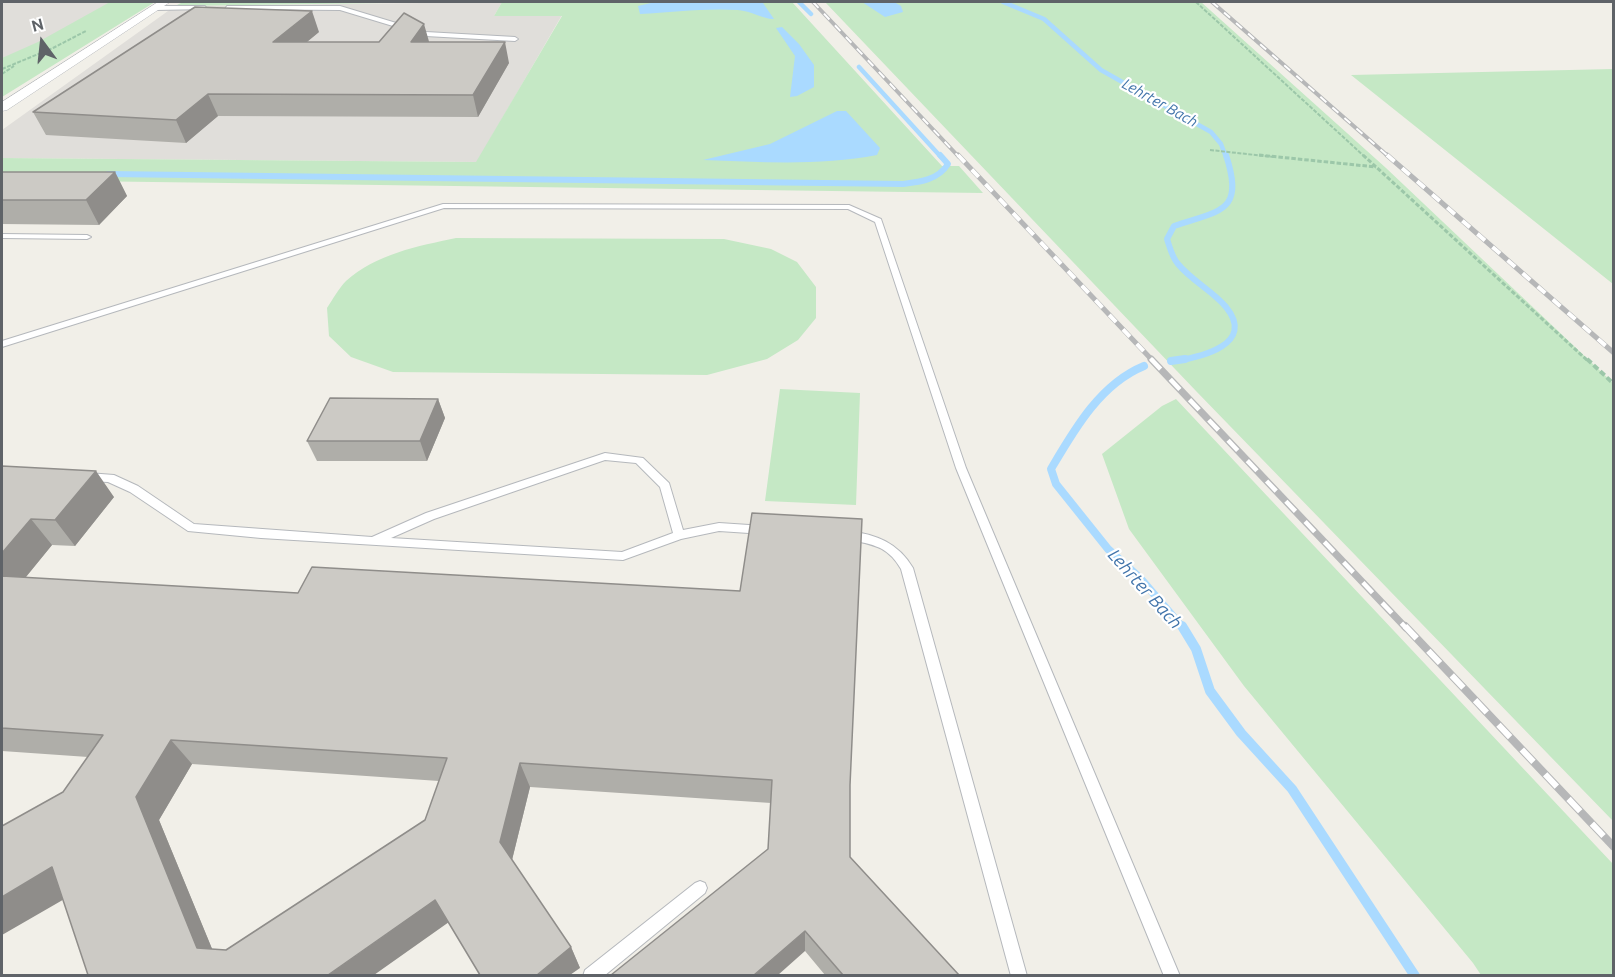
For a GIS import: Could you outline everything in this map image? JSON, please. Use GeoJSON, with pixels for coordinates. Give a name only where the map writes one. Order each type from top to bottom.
{"type":"FeatureCollection","features":[{"type":"Feature","properties":{"kind":"street"},"geometry":{"type":"LineString","coordinates":[[2,106],[160,5]]}},
{"type":"Feature","properties":{"kind":"lane"},"geometry":{"type":"LineString","coordinates":[[160,5],[204,9],[340,9],[426,33],[515,39]]}},
{"type":"Feature","properties":{"kind":"lane"},"geometry":{"type":"LineString","coordinates":[[195,15],[204,9]]}},
{"type":"Feature","properties":{"kind":"lane"},"geometry":{"type":"LineString","coordinates":[[2,344],[443,206],[849,207],[878,221],[961,468],[1172,975]]}},
{"type":"Feature","properties":{"kind":"lane"},"geometry":{"type":"LineString","coordinates":[[2,236],[87,237]]}},
{"type":"Feature","properties":{"kind":"lane"},"geometry":{"type":"LineString","coordinates":[[372,541],[430,516],[605,456],[639,460],[665,486],[679,535]]}},
{"type":"Feature","properties":{"kind":"lane"},"geometry":{"type":"LineString","coordinates":[[78,477],[110,478],[134,489],[192,528],[623,556],[679,535],[719,527],[776,530]]}},
{"type":"Feature","properties":{"kind":"lane"},"geometry":{"type":"LineString","coordinates":[[834,534],[868,536],[900,553],[907,568],[1019,975]]}},
{"type":"Feature","properties":{"kind":"lane"},"geometry":{"type":"LineString","coordinates":[[591,975],[700,888]]}},
{"type":"Feature","properties":{"kind":"path"},"geometry":{"type":"LineString","coordinates":[[1196,2],[1614,384]]}},
{"type":"Feature","properties":{"kind":"path"},"geometry":{"type":"LineString","coordinates":[[2,69],[86,30]]}},
{"type":"Feature","properties":{"kind":"path"},"geometry":{"type":"LineString","coordinates":[[2,74],[21,62]]}},
{"type":"Feature","properties":{"kind":"path"},"geometry":{"type":"LineString","coordinates":[[1210,150],[1376,167]]}},
{"type":"Feature","properties":{"kind":"shaded area"},"geometry":{"type":"Polygon","coordinates":[[[2,2],[142,2],[2,87],[2,2]]]}},
{"type":"Feature","properties":{"kind":"shaded area"},"geometry":{"type":"Polygon","coordinates":[[[502,2],[494,16],[562,15],[477,162],[2,158],[2,130],[175,6],[502,2]]]}},
{"type":"Feature","properties":{"kind":"green space"},"geometry":{"type":"Polygon","coordinates":[[[110,2],[155,2],[2,97],[2,58],[38,42],[110,2]]]}},
{"type":"Feature","properties":{"kind":"green space"},"geometry":{"type":"Polygon","coordinates":[[[183,2],[455,2],[175,6],[183,2]]]}},
{"type":"Feature","properties":{"kind":"green space"},"geometry":{"type":"Polygon","coordinates":[[[502,2],[792,2],[942,166],[959,166],[983,193],[2,180],[2,158],[476,162],[562,16],[494,16],[502,2]]]}},
{"type":"Feature","properties":{"kind":"green space"},"geometry":{"type":"Polygon","coordinates":[[[825,2],[1201,2],[1386,168],[1613,383],[1613,821],[1196,391],[825,2]]]}},
{"type":"Feature","properties":{"kind":"green space"},"geometry":{"type":"Polygon","coordinates":[[[1613,69],[1613,284],[1351,75],[1613,69]]]}},
{"type":"Feature","properties":{"kind":"green space"},"geometry":{"type":"Polygon","coordinates":[[[456,238],[724,239],[771,249],[797,262],[816,287],[816,318],[798,340],[767,359],[707,375],[393,372],[351,357],[329,336],[327,308],[346,281],[370,264],[398,252],[456,238]]]}},
{"type":"Feature","properties":{"kind":"green space"},"geometry":{"type":"Polygon","coordinates":[[[780,389],[860,393],[856,505],[765,501],[780,389]]]}},
{"type":"Feature","properties":{"kind":"green space"},"geometry":{"type":"Polygon","coordinates":[[[1176,399],[1613,864],[1613,975],[1481,975],[1244,686],[1129,529],[1102,454],[1162,406],[1176,399]]]}},
{"type":"Feature","properties":{"kind":"water"},"geometry":{"type":"Polygon","coordinates":[[[862,2],[894,2],[901,6],[903,12],[885,17],[862,2]]]}},
{"type":"Feature","properties":{"kind":"water"},"geometry":{"type":"Polygon","coordinates":[[[651,3],[763,3],[774,19],[743,11],[726,10],[640,14],[638,6],[651,3]]]}},
{"type":"Feature","properties":{"kind":"water"},"geometry":{"type":"Polygon","coordinates":[[[782,27],[799,44],[814,65],[814,87],[797,96],[790,97],[795,56],[776,28],[782,27]]]}},
{"type":"Feature","properties":{"kind":"water"},"geometry":{"type":"Polygon","coordinates":[[[837,111],[846,111],[880,148],[877,155],[812,162],[703,160],[770,144],[837,111]]]}},
{"type":"Feature","properties":{"kind":"building"},"geometry":{"type":"Polygon","coordinates":[[[195,7],[312,11],[273,42],[379,42],[404,13],[424,24],[411,42],[505,42],[473,95],[208,94],[176,120],[33,112],[195,7]]]}},
{"type":"Feature","properties":{"kind":"building"},"geometry":{"type":"Polygon","coordinates":[[[2,172],[115,172],[86,200],[2,200],[2,172]]]}},
{"type":"Feature","properties":{"kind":"building"},"geometry":{"type":"Polygon","coordinates":[[[330,398],[438,399],[420,441],[307,441],[330,398]]]}},
{"type":"Feature","properties":{"kind":"building"},"geometry":{"type":"Polygon","coordinates":[[[2,466],[96,471],[55,520],[31,519],[2,553],[2,466]]]}},
{"type":"Feature","properties":{"kind":"building"},"geometry":{"type":"Polygon","coordinates":[[[752,513],[862,519],[850,785],[850,857],[959,975],[843,975],[805,931],[754,975],[611,975],[768,849],[772,780],[520,763],[500,842],[571,947],[537,975],[480,975],[435,900],[328,975],[88,975],[52,867],[2,897],[2,826],[63,792],[103,735],[2,728],[2,576],[298,593],[312,567],[740,591],[752,513]],[[171,740],[136,797],[197,948],[226,950],[425,820],[447,758],[171,740]]]}},
{"type":"Feature","properties":{"kind":"waterway"},"geometry":{"type":"LineString","coordinates":[[799,2],[811,14]]}},
{"type":"Feature","properties":{"kind":"waterway","name":"Lehrter Bach"},"geometry":{"type":"LineString","coordinates":[[1003,2],[1044,19],[1101,70],[1211,132],[1221,144],[1226,157]]}},
{"type":"Feature","properties":{"kind":"waterway"},"geometry":{"type":"LineString","coordinates":[[859,67],[941,157]]}},
{"type":"Feature","properties":{"kind":"waterway"},"geometry":{"type":"LineString","coordinates":[[108,174],[903,184],[922,181],[939,174],[948,164],[940,155]]}},
{"type":"Feature","properties":{"kind":"waterway","name":"Lehrter Bach"},"geometry":{"type":"LineString","coordinates":[[1181,360],[1211,352],[1222,346],[1230,339],[1234,330],[1234,320],[1226,307],[1178,264],[1167,239],[1174,226],[1216,212],[1230,199],[1231,174],[1226,155]]}},
{"type":"Feature","properties":{"kind":"waterway","name":"Lehrter Bach"},"geometry":{"type":"LineString","coordinates":[[1181,360],[1185,359]]}},
{"type":"Feature","properties":{"kind":"waterway","name":"Lehrter Bach"},"geometry":{"type":"LineString","coordinates":[[1171,361],[1181,360]]}},
{"type":"Feature","properties":{"kind":"waterway","name":"Lehrter Bach"},"geometry":{"type":"LineString","coordinates":[[1174,361],[1181,360]]}},
{"type":"Feature","properties":{"kind":"waterway","name":"Lehrter Bach"},"geometry":{"type":"LineString","coordinates":[[1144,366],[1128,374],[1101,396],[1079,424],[1051,469],[1056,484],[1108,549],[1141,579],[1183,628]]}},
{"type":"Feature","properties":{"kind":"waterway","name":"Lehrter Bach"},"geometry":{"type":"LineString","coordinates":[[1182,626],[1196,649],[1210,691],[1241,733],[1292,789],[1415,976]]}},
{"type":"Feature","properties":{"kind":"railway"},"geometry":{"type":"LineString","coordinates":[[813,2],[959,157]]}},
{"type":"Feature","properties":{"kind":"railway"},"geometry":{"type":"LineString","coordinates":[[1212,2],[1389,157]]}},
{"type":"Feature","properties":{"kind":"railway"},"geometry":{"type":"LineString","coordinates":[[958,155],[1153,361]]}},
{"type":"Feature","properties":{"kind":"railway"},"geometry":{"type":"LineString","coordinates":[[1387,155],[1614,353]]}},
{"type":"Feature","properties":{"kind":"railway"},"geometry":{"type":"LineString","coordinates":[[1151,359],[1406,628]]}},
{"type":"Feature","properties":{"kind":"railway"},"geometry":{"type":"LineString","coordinates":[[1405,626],[1614,847]]}}]}
